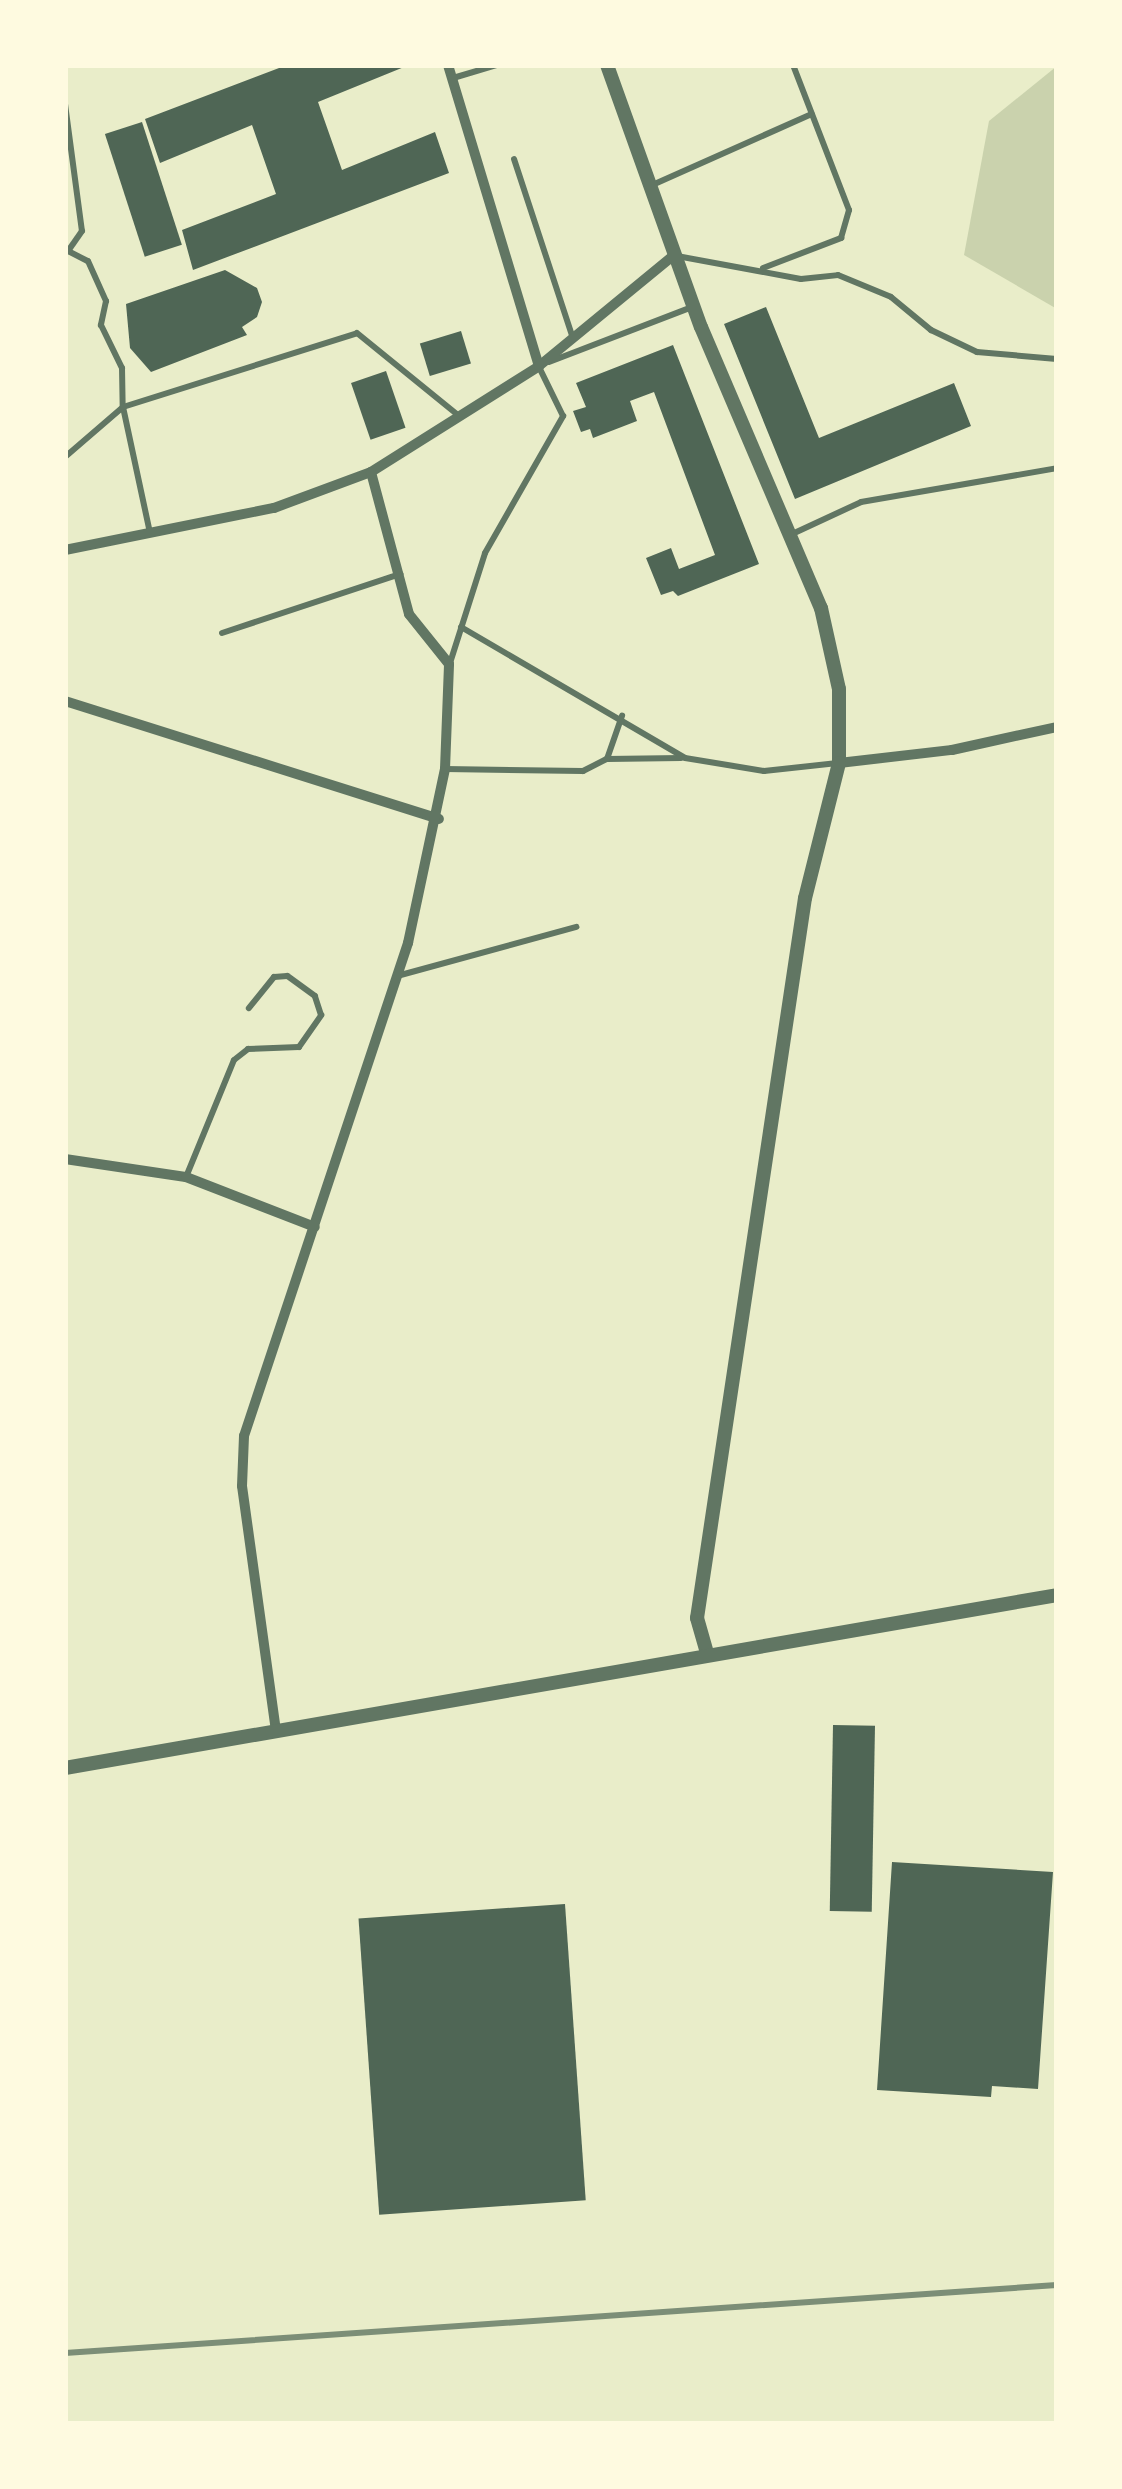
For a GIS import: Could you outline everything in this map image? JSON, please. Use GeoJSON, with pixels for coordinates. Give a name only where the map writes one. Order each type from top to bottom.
{"type":"FeatureCollection","features":[{"type":"Feature","properties":{"kind":"street"},"geometry":{"type":"LineString","coordinates":[[448,65],[538,366]]}},
{"type":"Feature","properties":{"kind":"street"},"geometry":{"type":"LineString","coordinates":[[606,65],[693,307],[821,608],[839,689],[839,762],[805,898],[697,1618],[707,1654]]}},
{"type":"Feature","properties":{"kind":"street"},"geometry":{"type":"LineString","coordinates":[[65,550],[274,508],[371,472],[538,366],[674,256]]}},
{"type":"Feature","properties":{"kind":"street"},"geometry":{"type":"LineString","coordinates":[[276,1731],[242,1486],[244,1436],[396,976],[440,819],[446,769],[449,664],[409,614],[371,472]]}},
{"type":"Feature","properties":{"kind":"street"},"geometry":{"type":"LineString","coordinates":[[65,701],[440,819]]}},
{"type":"Feature","properties":{"kind":"street"},"geometry":{"type":"LineString","coordinates":[[839,762],[952,750],[1057,727]]}},
{"type":"Feature","properties":{"kind":"street"},"geometry":{"type":"LineString","coordinates":[[65,1158],[186,1177],[315,1227]]}},
{"type":"Feature","properties":{"kind":"street"},"geometry":{"type":"LineString","coordinates":[[65,1768],[1057,1596]]}},
{"type":"Feature","properties":{"kind":"lane"},"geometry":{"type":"LineString","coordinates":[[451,79],[496,65]]}},
{"type":"Feature","properties":{"kind":"lane"},"geometry":{"type":"LineString","coordinates":[[763,268],[841,238],[850,210],[793,65]]}},
{"type":"Feature","properties":{"kind":"lane"},"geometry":{"type":"LineString","coordinates":[[65,104],[82,231],[66,251],[88,261],[106,301],[101,325],[122,368],[123,407],[150,533]]}},
{"type":"Feature","properties":{"kind":"lane"},"geometry":{"type":"LineString","coordinates":[[649,186],[812,114]]}},
{"type":"Feature","properties":{"kind":"lane"},"geometry":{"type":"LineString","coordinates":[[514,159],[573,338]]}},
{"type":"Feature","properties":{"kind":"lane"},"geometry":{"type":"LineString","coordinates":[[674,256],[763,268],[801,279],[838,275],[891,298],[931,330],[978,352],[1057,358]]}},
{"type":"Feature","properties":{"kind":"lane"},"geometry":{"type":"LineString","coordinates":[[449,664],[485,554],[563,416],[538,366],[693,307]]}},
{"type":"Feature","properties":{"kind":"lane"},"geometry":{"type":"LineString","coordinates":[[65,457],[123,407],[357,333],[459,416]]}},
{"type":"Feature","properties":{"kind":"lane"},"geometry":{"type":"LineString","coordinates":[[790,535],[860,502],[1057,468]]}},
{"type":"Feature","properties":{"kind":"lane"},"geometry":{"type":"LineString","coordinates":[[222,633],[400,574]]}},
{"type":"Feature","properties":{"kind":"lane"},"geometry":{"type":"LineString","coordinates":[[462,627],[622,716],[685,758]]}},
{"type":"Feature","properties":{"kind":"lane"},"geometry":{"type":"LineString","coordinates":[[608,759],[622,716]]}},
{"type":"Feature","properties":{"kind":"lane"},"geometry":{"type":"LineString","coordinates":[[446,769],[583,771],[608,759],[685,758],[764,771],[839,762]]}},
{"type":"Feature","properties":{"kind":"lane"},"geometry":{"type":"LineString","coordinates":[[396,976],[576,927]]}},
{"type":"Feature","properties":{"kind":"lane"},"geometry":{"type":"LineString","coordinates":[[186,1177],[234,1060],[248,1050],[300,1047],[321,1016],[315,996],[287,976],[274,977],[249,1008]]}},
{"type":"Feature","properties":{"kind":"green space"},"geometry":{"type":"Polygon","coordinates":[[[1057,66],[1057,309],[964,255],[989,121],[1057,66]]]}},
{"type":"Feature","properties":{"kind":"building"},"geometry":{"type":"Polygon","coordinates":[[[287,65],[409,65],[318,102],[342,170],[435,132],[449,173],[193,270],[182,230],[276,194],[252,125],[160,163],[145,119],[287,65]]]}},
{"type":"Feature","properties":{"kind":"building"},"geometry":{"type":"Polygon","coordinates":[[[142,122],[182,245],[145,257],[105,134],[142,122]]]}},
{"type":"Feature","properties":{"kind":"building"},"geometry":{"type":"Polygon","coordinates":[[[225,270],[257,288],[262,302],[257,317],[242,327],[247,335],[151,372],[130,348],[126,304],[225,270]]]}},
{"type":"Feature","properties":{"kind":"building"},"geometry":{"type":"Polygon","coordinates":[[[766,307],[819,438],[954,383],[971,426],[795,499],[724,324],[766,307]]]}},
{"type":"Feature","properties":{"kind":"building"},"geometry":{"type":"Polygon","coordinates":[[[461,331],[471,364],[430,376],[420,344],[461,331]]]}},
{"type":"Feature","properties":{"kind":"building"},"geometry":{"type":"Polygon","coordinates":[[[673,345],[759,564],[678,596],[673,591],[661,595],[646,558],[671,548],[679,569],[715,555],[654,392],[630,401],[637,421],[593,438],[590,429],[581,432],[573,411],[586,407],[576,383],[673,345]]]}},
{"type":"Feature","properties":{"kind":"building"},"geometry":{"type":"Polygon","coordinates":[[[386,371],[406,428],[371,440],[351,383],[386,371]]]}},
{"type":"Feature","properties":{"kind":"building"},"geometry":{"type":"Polygon","coordinates":[[[833,1725],[875,1726],[872,1912],[830,1911],[833,1725]]]}},
{"type":"Feature","properties":{"kind":"building"},"geometry":{"type":"Polygon","coordinates":[[[892,1862],[1053,1872],[1038,2089],[992,2086],[991,2097],[877,2090],[892,1862]]]}},
{"type":"Feature","properties":{"kind":"building"},"geometry":{"type":"Polygon","coordinates":[[[565,1904],[586,2200],[379,2215],[359,1918],[565,1904]]]}},
{"type":"Feature","properties":{"kind":"railway"},"geometry":{"type":"LineString","coordinates":[[65,2353],[1057,2285]]}}]}
